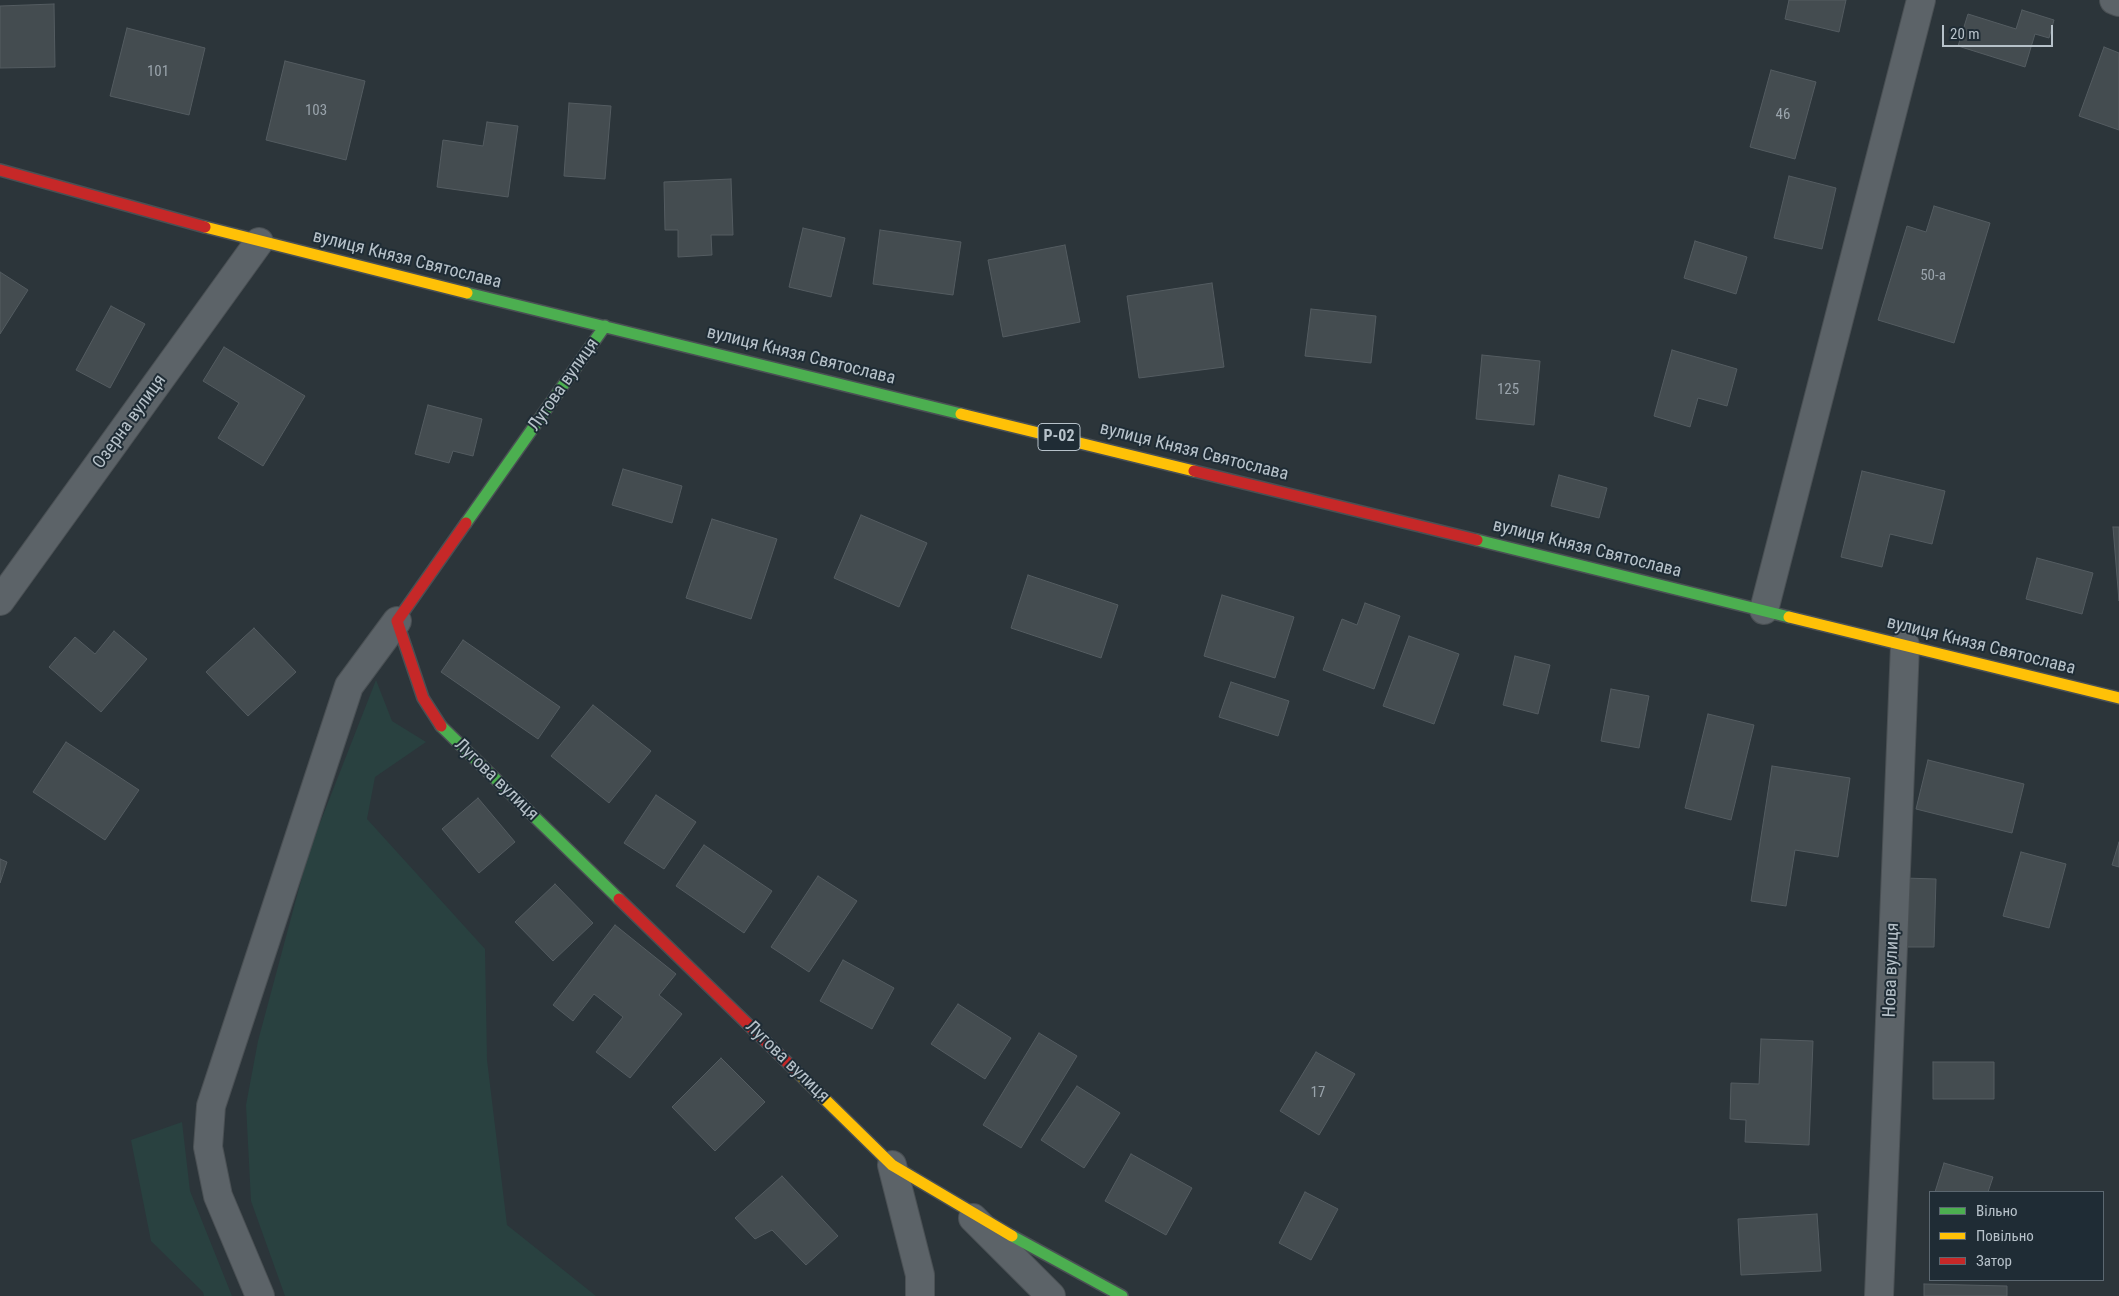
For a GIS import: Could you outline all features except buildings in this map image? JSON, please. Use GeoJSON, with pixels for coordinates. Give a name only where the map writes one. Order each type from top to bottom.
{"type":"FeatureCollection","features":[{"type":"Feature","properties":{"kind":"main road","name":"вулиця Князя Святослава"},"geometry":{"type":"LineString","coordinates":[[0,170],[259,242],[2119,698]]}},
{"type":"Feature","properties":{"kind":"main road","name":"Лугова вулиця"},"geometry":{"type":"LineString","coordinates":[[606,326],[397,622],[423,698],[440,725],[892,1165],[967,1211],[1122,1296]]}},
{"type":"Feature","properties":{"kind":"street"},"geometry":{"type":"LineString","coordinates":[[1764,610],[1921,0]]}},
{"type":"Feature","properties":{"kind":"street"},"geometry":{"type":"LineString","coordinates":[[2114,0],[2119,2]]}},
{"type":"Feature","properties":{"kind":"street","name":"Озерна вулиця"},"geometry":{"type":"LineString","coordinates":[[0,602],[259,242]]}},
{"type":"Feature","properties":{"kind":"street"},"geometry":{"type":"LineString","coordinates":[[260,1296],[218,1196],[208,1147],[211,1106],[349,686],[397,622]]}},
{"type":"Feature","properties":{"kind":"street","name":"Нова вулиця"},"geometry":{"type":"LineString","coordinates":[[1879,1296],[1905,645]]}},
{"type":"Feature","properties":{"kind":"street"},"geometry":{"type":"LineString","coordinates":[[892,1165],[920,1276],[920,1296]]}},
{"type":"Feature","properties":{"kind":"street","name":"Лугова вулиця"},"geometry":{"type":"LineString","coordinates":[[967,1211],[1050,1296]]}},
{"type":"Feature","properties":{"kind":"green space"},"geometry":{"type":"Polygon","coordinates":[[[376,680],[392,721],[426,742],[375,777],[367,819],[485,949],[487,1060],[507,1225],[596,1296],[285,1296],[251,1201],[246,1105],[258,1041],[309,851],[376,680]]]}},
{"type":"Feature","properties":{"kind":"green space"},"geometry":{"type":"Polygon","coordinates":[[[182,1122],[190,1191],[232,1296],[204,1296],[203,1292],[151,1241],[131,1140],[182,1122]]]}},
{"type":"Feature","properties":{"kind":"traffic: fast"},"geometry":{"type":"LineString","coordinates":[[467,293],[961,414]]}},
{"type":"Feature","properties":{"kind":"traffic: fast"},"geometry":{"type":"LineString","coordinates":[[466,523],[605,326]]}},
{"type":"Feature","properties":{"kind":"traffic: fast"},"geometry":{"type":"LineString","coordinates":[[1477,540],[1789,617]]}},
{"type":"Feature","properties":{"kind":"traffic: fast"},"geometry":{"type":"LineString","coordinates":[[441,726],[619,899]]}},
{"type":"Feature","properties":{"kind":"traffic: fast"},"geometry":{"type":"LineString","coordinates":[[1012,1236],[1122,1296]]}},
{"type":"Feature","properties":{"kind":"traffic: slow"},"geometry":{"type":"LineString","coordinates":[[205,227],[467,293]]}},
{"type":"Feature","properties":{"kind":"traffic: slow"},"geometry":{"type":"LineString","coordinates":[[961,414],[1194,471]]}},
{"type":"Feature","properties":{"kind":"traffic: slow"},"geometry":{"type":"LineString","coordinates":[[1789,617],[2119,698]]}},
{"type":"Feature","properties":{"kind":"traffic: slow"},"geometry":{"type":"LineString","coordinates":[[794,1069],[892,1165],[1012,1236]]}},
{"type":"Feature","properties":{"kind":"traffic: jam"},"geometry":{"type":"LineString","coordinates":[[0,170],[205,227]]}},
{"type":"Feature","properties":{"kind":"traffic: jam"},"geometry":{"type":"LineString","coordinates":[[1194,471],[1477,540]]}},
{"type":"Feature","properties":{"kind":"traffic: jam"},"geometry":{"type":"LineString","coordinates":[[441,726],[423,698],[397,621],[466,523]]}},
{"type":"Feature","properties":{"kind":"traffic: jam"},"geometry":{"type":"LineString","coordinates":[[619,899],[794,1069]]}}]}
